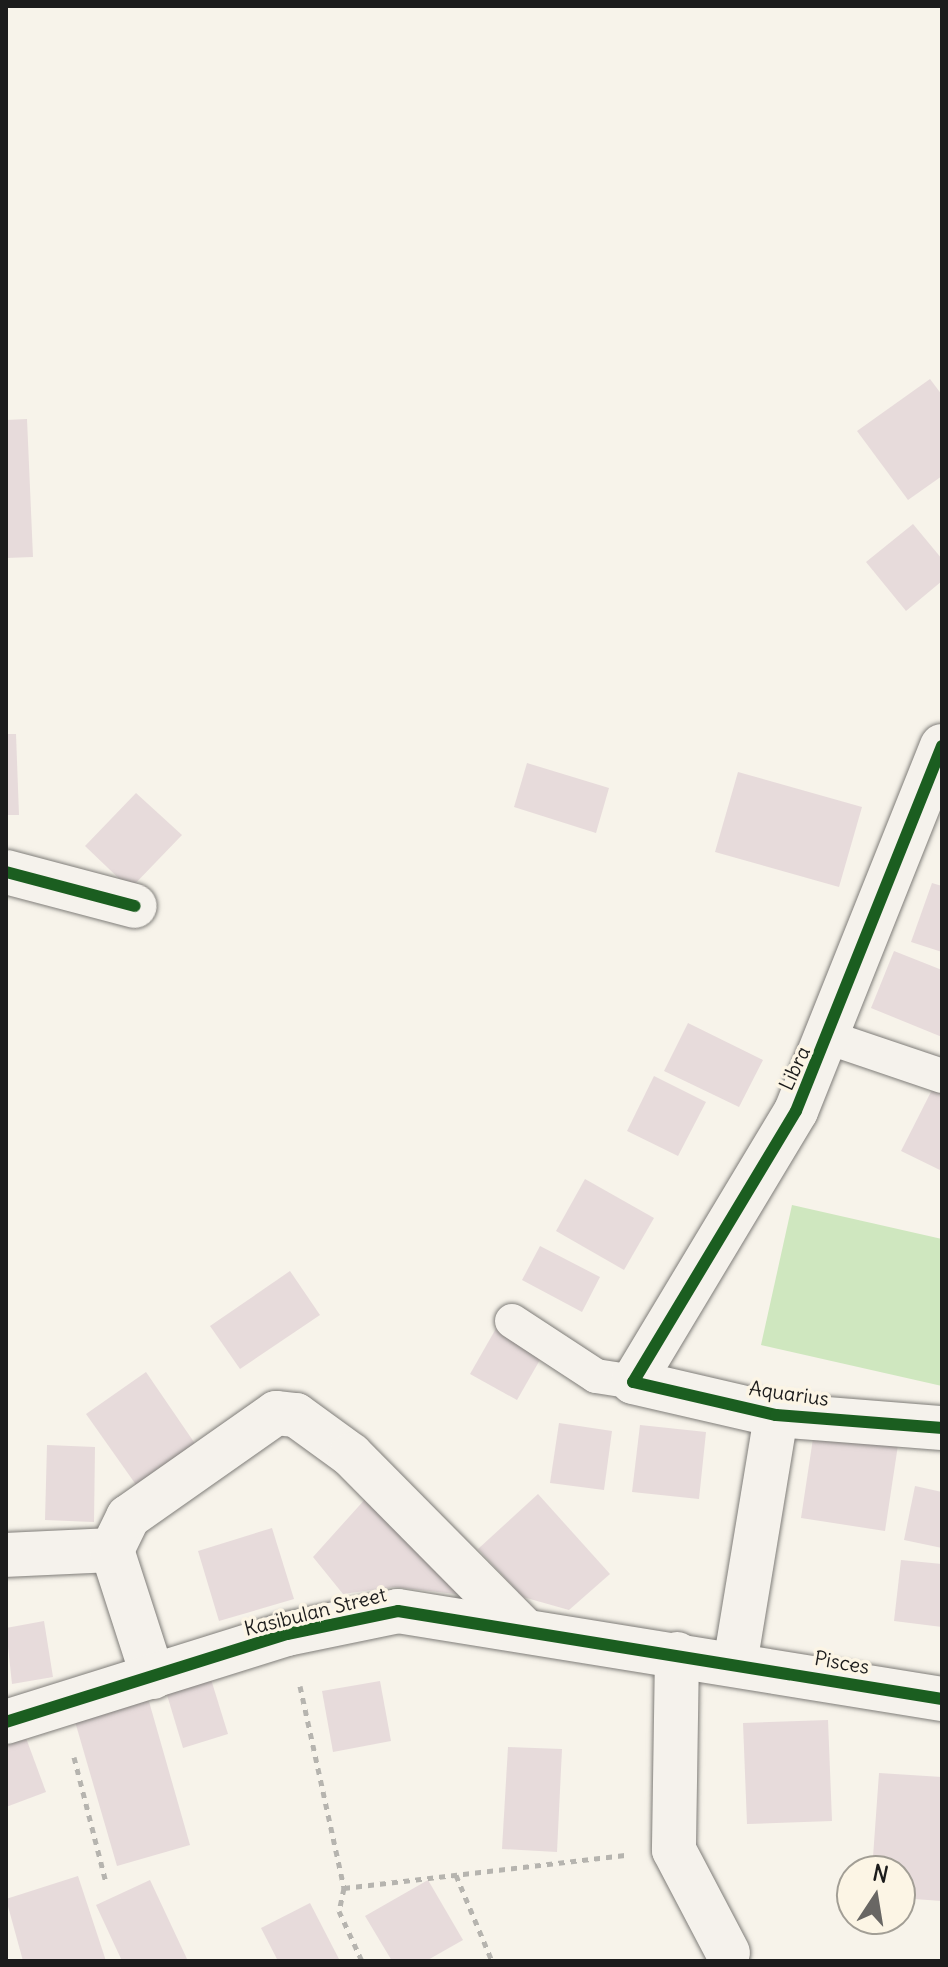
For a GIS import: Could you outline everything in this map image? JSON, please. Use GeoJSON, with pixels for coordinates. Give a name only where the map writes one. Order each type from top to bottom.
{"type":"FeatureCollection","features":[{"type":"Feature","properties":{"kind":"street","name":"Libra"},"geometry":{"type":"LineString","coordinates":[[633,1382],[796,1111],[830,1038],[942,746]]}},
{"type":"Feature","properties":{"kind":"street"},"geometry":{"type":"LineString","coordinates":[[6,872],[135,906]]}},
{"type":"Feature","properties":{"kind":"street","name":"Aquarius"},"geometry":{"type":"LineString","coordinates":[[633,1382],[776,1415],[942,1428]]}},
{"type":"Feature","properties":{"kind":"street"},"geometry":{"type":"LineString","coordinates":[[153,1677],[112,1550],[128,1517],[276,1413],[296,1415],[351,1455],[522,1628]]}},
{"type":"Feature","properties":{"kind":"street"},"geometry":{"type":"LineString","coordinates":[[735,1664],[776,1415]]}},
{"type":"Feature","properties":{"kind":"street"},"geometry":{"type":"LineString","coordinates":[[6,1555],[112,1550]]}},
{"type":"Feature","properties":{"kind":"street","name":"Kasibulan Street"},"geometry":{"type":"LineString","coordinates":[[6,1722],[287,1634],[398,1611],[522,1628],[735,1664]]}},
{"type":"Feature","properties":{"kind":"street"},"geometry":{"type":"LineString","coordinates":[[677,1654],[674,1850],[728,1953]]}},
{"type":"Feature","properties":{"kind":"street","name":"Pisces"},"geometry":{"type":"LineString","coordinates":[[735,1664],[942,1699]]}},
{"type":"Feature","properties":{"kind":"lane"},"geometry":{"type":"LineString","coordinates":[[830,1038],[942,1076]]}},
{"type":"Feature","properties":{"kind":"lane"},"geometry":{"type":"LineString","coordinates":[[512,1321],[596,1376],[633,1382]]}},
{"type":"Feature","properties":{"kind":"path"},"geometry":{"type":"LineString","coordinates":[[287,1634],[344,1888],[339,1911],[362,1961]]}},
{"type":"Feature","properties":{"kind":"path"},"geometry":{"type":"LineString","coordinates":[[60,1705],[106,1883]]}},
{"type":"Feature","properties":{"kind":"path"},"geometry":{"type":"LineString","coordinates":[[344,1888],[674,1850]]}},
{"type":"Feature","properties":{"kind":"path"},"geometry":{"type":"LineString","coordinates":[[456,1875],[492,1961]]}},
{"type":"Feature","properties":{"kind":"green space"},"geometry":{"type":"Polygon","coordinates":[[[792,1205],[942,1239],[942,1386],[761,1345],[792,1205]]]}},
{"type":"Feature","properties":{"kind":"building"},"geometry":{"type":"Polygon","coordinates":[[[930,379],[942,395],[942,476],[908,500],[857,431],[930,379]]]}},
{"type":"Feature","properties":{"kind":"building"},"geometry":{"type":"Polygon","coordinates":[[[27,419],[33,557],[6,558],[6,420],[27,419]]]}},
{"type":"Feature","properties":{"kind":"building"},"geometry":{"type":"Polygon","coordinates":[[[913,524],[942,559],[942,581],[906,611],[866,562],[913,524]]]}},
{"type":"Feature","properties":{"kind":"building"},"geometry":{"type":"Polygon","coordinates":[[[6,734],[16,734],[19,815],[6,815],[6,734]]]}},
{"type":"Feature","properties":{"kind":"building"},"geometry":{"type":"Polygon","coordinates":[[[527,763],[609,788],[596,833],[514,807],[527,763]]]}},
{"type":"Feature","properties":{"kind":"building"},"geometry":{"type":"Polygon","coordinates":[[[738,772],[862,807],[839,887],[715,852],[738,772]]]}},
{"type":"Feature","properties":{"kind":"building"},"geometry":{"type":"Polygon","coordinates":[[[136,793],[182,835],[130,889],[85,846],[136,793]]]}},
{"type":"Feature","properties":{"kind":"building"},"geometry":{"type":"Polygon","coordinates":[[[932,883],[942,886],[942,952],[911,942],[932,883]]]}},
{"type":"Feature","properties":{"kind":"building"},"geometry":{"type":"Polygon","coordinates":[[[894,951],[942,970],[942,1037],[871,1008],[894,951]]]}},
{"type":"Feature","properties":{"kind":"building"},"geometry":{"type":"Polygon","coordinates":[[[688,1023],[763,1060],[739,1107],[664,1071],[688,1023]]]}},
{"type":"Feature","properties":{"kind":"building"},"geometry":{"type":"Polygon","coordinates":[[[654,1076],[706,1102],[678,1156],[627,1131],[654,1076]]]}},
{"type":"Feature","properties":{"kind":"building"},"geometry":{"type":"Polygon","coordinates":[[[936,1082],[942,1085],[942,1171],[901,1151],[936,1082]]]}},
{"type":"Feature","properties":{"kind":"building"},"geometry":{"type":"Polygon","coordinates":[[[585,1179],[654,1218],[624,1270],[556,1231],[585,1179]]]}},
{"type":"Feature","properties":{"kind":"building"},"geometry":{"type":"Polygon","coordinates":[[[540,1246],[600,1277],[582,1312],[522,1280],[540,1246]]]}},
{"type":"Feature","properties":{"kind":"building"},"geometry":{"type":"Polygon","coordinates":[[[290,1271],[320,1315],[240,1369],[210,1326],[290,1271]]]}},
{"type":"Feature","properties":{"kind":"building"},"geometry":{"type":"Polygon","coordinates":[[[498,1325],[545,1351],[517,1400],[470,1374],[498,1325]]]}},
{"type":"Feature","properties":{"kind":"building"},"geometry":{"type":"Polygon","coordinates":[[[146,1372],[198,1448],[139,1489],[86,1414],[146,1372]]]}},
{"type":"Feature","properties":{"kind":"building"},"geometry":{"type":"Polygon","coordinates":[[[559,1423],[612,1431],[604,1490],[550,1483],[559,1423]]]}},
{"type":"Feature","properties":{"kind":"building"},"geometry":{"type":"Polygon","coordinates":[[[640,1425],[706,1432],[699,1499],[632,1492],[640,1425]]]}},
{"type":"Feature","properties":{"kind":"building"},"geometry":{"type":"Polygon","coordinates":[[[814,1432],[898,1445],[885,1531],[801,1518],[814,1432]]]}},
{"type":"Feature","properties":{"kind":"building"},"geometry":{"type":"Polygon","coordinates":[[[47,1445],[95,1447],[94,1522],[45,1520],[47,1445]]]}},
{"type":"Feature","properties":{"kind":"building"},"geometry":{"type":"Polygon","coordinates":[[[915,1486],[942,1492],[942,1548],[904,1540],[915,1486]]]}},
{"type":"Feature","properties":{"kind":"building"},"geometry":{"type":"Polygon","coordinates":[[[376,1487],[473,1596],[394,1587],[343,1594],[313,1557],[376,1487]]]}},
{"type":"Feature","properties":{"kind":"building"},"geometry":{"type":"Polygon","coordinates":[[[538,1494],[610,1574],[569,1610],[523,1597],[478,1549],[538,1494]]]}},
{"type":"Feature","properties":{"kind":"building"},"geometry":{"type":"Polygon","coordinates":[[[272,1528],[294,1599],[219,1621],[198,1551],[272,1528]]]}},
{"type":"Feature","properties":{"kind":"building"},"geometry":{"type":"Polygon","coordinates":[[[901,1560],[942,1564],[942,1627],[894,1621],[901,1560]]]}},
{"type":"Feature","properties":{"kind":"building"},"geometry":{"type":"Polygon","coordinates":[[[44,1621],[53,1677],[12,1684],[6,1628],[44,1621]]]}},
{"type":"Feature","properties":{"kind":"building"},"geometry":{"type":"Polygon","coordinates":[[[209,1673],[228,1734],[183,1748],[164,1685],[209,1673]]]}},
{"type":"Feature","properties":{"kind":"building"},"geometry":{"type":"Polygon","coordinates":[[[380,1681],[391,1741],[333,1752],[322,1691],[380,1681]]]}},
{"type":"Feature","properties":{"kind":"building"},"geometry":{"type":"Polygon","coordinates":[[[148,1698],[190,1845],[117,1866],[74,1718],[148,1698]]]}},
{"type":"Feature","properties":{"kind":"building"},"geometry":{"type":"Polygon","coordinates":[[[828,1720],[832,1821],[747,1824],[743,1723],[828,1720]]]}},
{"type":"Feature","properties":{"kind":"building"},"geometry":{"type":"Polygon","coordinates":[[[26,1738],[46,1792],[6,1807],[6,1746],[26,1738]]]}},
{"type":"Feature","properties":{"kind":"building"},"geometry":{"type":"Polygon","coordinates":[[[508,1747],[562,1749],[557,1852],[502,1849],[508,1747]]]}},
{"type":"Feature","properties":{"kind":"building"},"geometry":{"type":"Polygon","coordinates":[[[879,1773],[942,1777],[942,1901],[916,1899],[916,1855],[873,1855],[879,1773]]]}},
{"type":"Feature","properties":{"kind":"building"},"geometry":{"type":"Polygon","coordinates":[[[78,1876],[106,1961],[23,1961],[6,1899],[78,1876]]]}},
{"type":"Feature","properties":{"kind":"building"},"geometry":{"type":"Polygon","coordinates":[[[150,1880],[188,1961],[122,1961],[96,1905],[150,1880]]]}},
{"type":"Feature","properties":{"kind":"building"},"geometry":{"type":"Polygon","coordinates":[[[428,1880],[463,1940],[426,1961],[392,1961],[365,1916],[428,1880]]]}},
{"type":"Feature","properties":{"kind":"building"},"geometry":{"type":"Polygon","coordinates":[[[310,1903],[340,1961],[278,1961],[261,1928],[310,1903]]]}},
{"type":"Feature","properties":{"kind":"cycle path"},"geometry":{"type":"LineString","coordinates":[[942,746],[796,1111],[633,1382],[776,1415],[942,1428]]}},
{"type":"Feature","properties":{"kind":"cycle path"},"geometry":{"type":"LineString","coordinates":[[6,872],[135,906]]}},
{"type":"Feature","properties":{"kind":"cycle path"},"geometry":{"type":"LineString","coordinates":[[6,1722],[287,1634],[398,1611],[942,1699]]}}]}
